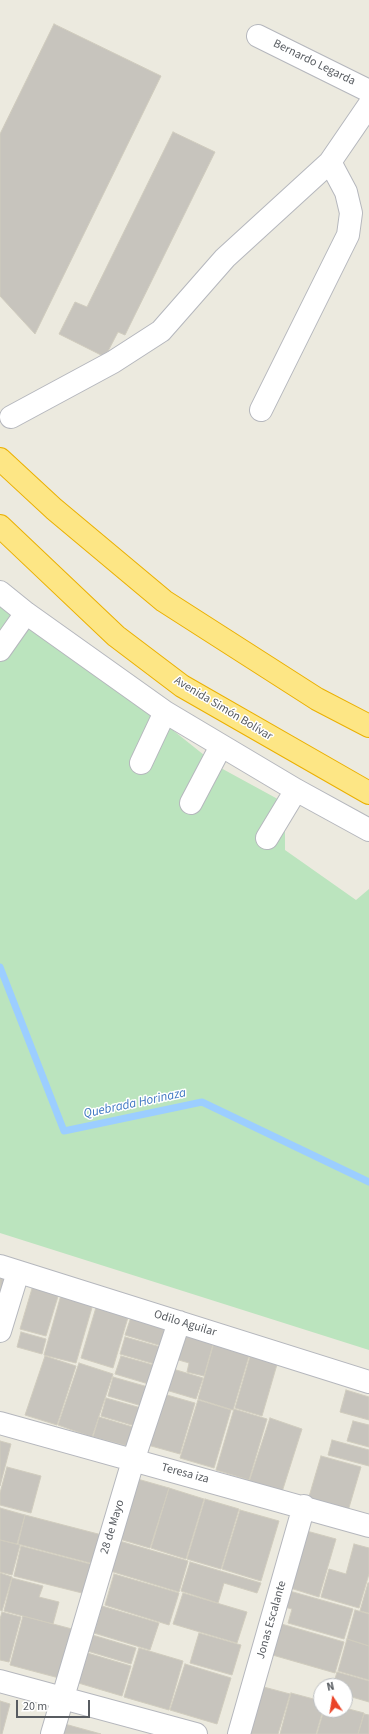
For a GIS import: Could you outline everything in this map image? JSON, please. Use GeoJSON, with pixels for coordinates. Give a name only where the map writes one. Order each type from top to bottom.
{"type":"FeatureCollection","features":[{"type":"Feature","properties":{"kind":"highway"},"geometry":{"type":"LineString","coordinates":[[0,459],[54,509],[164,600],[317,699],[369,726]]}},
{"type":"Feature","properties":{"kind":"highway","name":"Avenida Simón Bolívar"},"geometry":{"type":"LineString","coordinates":[[0,526],[116,636],[182,686],[369,793]]}},
{"type":"Feature","properties":{"kind":"street","name":"Bernardo Legarda"},"geometry":{"type":"LineString","coordinates":[[258,36],[369,91]]}},
{"type":"Feature","properties":{"kind":"street"},"geometry":{"type":"LineString","coordinates":[[11,417],[113,362],[161,331],[225,258],[330,162],[369,105]]}},
{"type":"Feature","properties":{"kind":"street"},"geometry":{"type":"LineString","coordinates":[[261,410],[348,235],[350,212],[346,192],[330,162]]}},
{"type":"Feature","properties":{"kind":"street"},"geometry":{"type":"LineString","coordinates":[[0,592],[26,613],[165,712],[296,790],[369,830]]}},
{"type":"Feature","properties":{"kind":"street"},"geometry":{"type":"LineString","coordinates":[[0,650],[26,613]]}},
{"type":"Feature","properties":{"kind":"street"},"geometry":{"type":"LineString","coordinates":[[141,763],[165,712]]}},
{"type":"Feature","properties":{"kind":"street"},"geometry":{"type":"LineString","coordinates":[[191,803],[221,746]]}},
{"type":"Feature","properties":{"kind":"street"},"geometry":{"type":"LineString","coordinates":[[266,838],[296,790]]}},
{"type":"Feature","properties":{"kind":"street"},"geometry":{"type":"LineString","coordinates":[[0,1331],[9,1269]]}},
{"type":"Feature","properties":{"kind":"street","name":"Odilo Aguilar"},"geometry":{"type":"LineString","coordinates":[[9,1269],[369,1382]]}},
{"type":"Feature","properties":{"kind":"street","name":"28 de Mayo"},"geometry":{"type":"LineString","coordinates":[[52,1734],[133,1460],[179,1322]]}},
{"type":"Feature","properties":{"kind":"street","name":"Teresa iza"},"geometry":{"type":"LineString","coordinates":[[0,1423],[304,1506],[369,1526]]}},
{"type":"Feature","properties":{"kind":"street","name":"Jonas Escalante"},"geometry":{"type":"LineString","coordinates":[[239,1734],[304,1506]]}},
{"type":"Feature","properties":{"kind":"street"},"geometry":{"type":"LineString","coordinates":[[0,1681],[196,1734]]}},
{"type":"Feature","properties":{"kind":"green space"},"geometry":{"type":"Polygon","coordinates":[[[0,592],[219,767],[285,803],[285,850],[356,900],[369,889],[369,1350],[0,1233],[0,592]]]}},
{"type":"Feature","properties":{"kind":"building"},"geometry":{"type":"Polygon","coordinates":[[[54,24],[161,76],[35,334],[0,296],[0,134],[54,24]]]}},
{"type":"Feature","properties":{"kind":"building"},"geometry":{"type":"Polygon","coordinates":[[[173,132],[215,152],[125,335],[118,332],[105,357],[59,334],[75,302],[87,307],[173,132]]]}},
{"type":"Feature","properties":{"kind":"building"},"geometry":{"type":"Polygon","coordinates":[[[0,1275],[8,1277],[0,1301],[0,1275]]]}},
{"type":"Feature","properties":{"kind":"building"},"geometry":{"type":"Polygon","coordinates":[[[33,1285],[59,1293],[46,1336],[20,1329],[33,1285]]]}},
{"type":"Feature","properties":{"kind":"building"},"geometry":{"type":"Polygon","coordinates":[[[61,1295],[93,1304],[76,1363],[44,1355],[61,1295]]]}},
{"type":"Feature","properties":{"kind":"building"},"geometry":{"type":"Polygon","coordinates":[[[97,1304],[129,1314],[113,1368],[81,1358],[97,1304]]]}},
{"type":"Feature","properties":{"kind":"building"},"geometry":{"type":"Polygon","coordinates":[[[133,1311],[172,1322],[165,1347],[125,1335],[133,1311]]]}},
{"type":"Feature","properties":{"kind":"building"},"geometry":{"type":"Polygon","coordinates":[[[182,1327],[215,1337],[204,1376],[187,1372],[189,1363],[172,1358],[182,1327]]]}},
{"type":"Feature","properties":{"kind":"building"},"geometry":{"type":"Polygon","coordinates":[[[21,1332],[46,1339],[42,1354],[17,1347],[21,1332]]]}},
{"type":"Feature","properties":{"kind":"building"},"geometry":{"type":"Polygon","coordinates":[[[125,1337],[164,1348],[158,1365],[120,1354],[125,1337]]]}},
{"type":"Feature","properties":{"kind":"building"},"geometry":{"type":"Polygon","coordinates":[[[215,1339],[251,1349],[233,1410],[198,1399],[215,1339]]]}},
{"type":"Feature","properties":{"kind":"building"},"geometry":{"type":"Polygon","coordinates":[[[251,1353],[278,1361],[262,1416],[235,1408],[251,1353]]]}},
{"type":"Feature","properties":{"kind":"building"},"geometry":{"type":"Polygon","coordinates":[[[45,1356],[76,1366],[57,1425],[25,1415],[45,1356]]]}},
{"type":"Feature","properties":{"kind":"building"},"geometry":{"type":"Polygon","coordinates":[[[121,1356],[157,1366],[152,1385],[115,1374],[121,1356]]]}},
{"type":"Feature","properties":{"kind":"building"},"geometry":{"type":"Polygon","coordinates":[[[79,1363],[113,1374],[92,1437],[58,1425],[79,1363]]]}},
{"type":"Feature","properties":{"kind":"building"},"geometry":{"type":"Polygon","coordinates":[[[173,1369],[203,1378],[196,1399],[166,1390],[173,1369]]]}},
{"type":"Feature","properties":{"kind":"building"},"geometry":{"type":"Polygon","coordinates":[[[113,1377],[148,1387],[142,1406],[108,1396],[113,1377]]]}},
{"type":"Feature","properties":{"kind":"building"},"geometry":{"type":"Polygon","coordinates":[[[346,1390],[369,1397],[369,1420],[340,1412],[346,1390]]]}},
{"type":"Feature","properties":{"kind":"building"},"geometry":{"type":"Polygon","coordinates":[[[160,1393],[195,1403],[180,1454],[144,1444],[160,1393]]]}},
{"type":"Feature","properties":{"kind":"building"},"geometry":{"type":"Polygon","coordinates":[[[106,1398],[141,1408],[135,1426],[101,1416],[106,1398]]]}},
{"type":"Feature","properties":{"kind":"building"},"geometry":{"type":"Polygon","coordinates":[[[198,1400],[231,1410],[214,1468],[180,1458],[198,1400]]]}},
{"type":"Feature","properties":{"kind":"building"},"geometry":{"type":"Polygon","coordinates":[[[234,1409],[267,1419],[249,1480],[216,1470],[234,1409]]]}},
{"type":"Feature","properties":{"kind":"building"},"geometry":{"type":"Polygon","coordinates":[[[99,1417],[133,1427],[128,1446],[93,1437],[99,1417]]]}},
{"type":"Feature","properties":{"kind":"building"},"geometry":{"type":"Polygon","coordinates":[[[270,1418],[302,1429],[282,1492],[249,1482],[270,1418]]]}},
{"type":"Feature","properties":{"kind":"building"},"geometry":{"type":"Polygon","coordinates":[[[353,1421],[369,1425],[369,1447],[347,1441],[353,1421]]]}},
{"type":"Feature","properties":{"kind":"building"},"geometry":{"type":"Polygon","coordinates":[[[332,1440],[369,1450],[369,1466],[328,1455],[332,1440]]]}},
{"type":"Feature","properties":{"kind":"building"},"geometry":{"type":"Polygon","coordinates":[[[0,1441],[11,1444],[0,1486],[0,1441]]]}},
{"type":"Feature","properties":{"kind":"building"},"geometry":{"type":"Polygon","coordinates":[[[321,1456],[361,1467],[348,1511],[308,1500],[321,1456]]]}},
{"type":"Feature","properties":{"kind":"building"},"geometry":{"type":"Polygon","coordinates":[[[7,1467],[41,1476],[31,1513],[0,1505],[0,1493],[7,1467]]]}},
{"type":"Feature","properties":{"kind":"building"},"geometry":{"type":"Polygon","coordinates":[[[134,1478],[169,1488],[150,1548],[116,1538],[134,1478]]]}},
{"type":"Feature","properties":{"kind":"building"},"geometry":{"type":"Polygon","coordinates":[[[169,1488],[204,1499],[186,1559],[151,1548],[169,1488]]]}},
{"type":"Feature","properties":{"kind":"building"},"geometry":{"type":"Polygon","coordinates":[[[205,1499],[239,1509],[221,1569],[187,1559],[205,1499]]]}},
{"type":"Feature","properties":{"kind":"building"},"geometry":{"type":"Polygon","coordinates":[[[0,1508],[25,1515],[17,1544],[0,1540],[0,1508]]]}},
{"type":"Feature","properties":{"kind":"building"},"geometry":{"type":"Polygon","coordinates":[[[240,1510],[279,1521],[261,1581],[222,1569],[240,1510]]]}},
{"type":"Feature","properties":{"kind":"building"},"geometry":{"type":"Polygon","coordinates":[[[25,1515],[102,1535],[94,1564],[18,1544],[25,1515]]]}},
{"type":"Feature","properties":{"kind":"building"},"geometry":{"type":"Polygon","coordinates":[[[303,1530],[336,1539],[319,1597],[287,1587],[303,1530]]]}},
{"type":"Feature","properties":{"kind":"building"},"geometry":{"type":"Polygon","coordinates":[[[0,1540],[20,1545],[12,1575],[0,1572],[0,1540]]]}},
{"type":"Feature","properties":{"kind":"building"},"geometry":{"type":"Polygon","coordinates":[[[116,1540],[188,1561],[179,1592],[107,1570],[116,1540]]]}},
{"type":"Feature","properties":{"kind":"building"},"geometry":{"type":"Polygon","coordinates":[[[354,1544],[369,1548],[369,1574],[359,1608],[321,1597],[329,1569],[346,1574],[354,1544]]]}},
{"type":"Feature","properties":{"kind":"building"},"geometry":{"type":"Polygon","coordinates":[[[21,1546],[94,1565],[86,1594],[14,1576],[21,1546]]]}},
{"type":"Feature","properties":{"kind":"building"},"geometry":{"type":"Polygon","coordinates":[[[190,1562],[261,1583],[257,1593],[224,1583],[218,1603],[181,1591],[190,1562]]]}},
{"type":"Feature","properties":{"kind":"building"},"geometry":{"type":"Polygon","coordinates":[[[0,1573],[12,1577],[2,1611],[0,1610],[0,1573]]]}},
{"type":"Feature","properties":{"kind":"building"},"geometry":{"type":"Polygon","coordinates":[[[114,1574],[179,1593],[169,1625],[105,1605],[114,1574]]]}},
{"type":"Feature","properties":{"kind":"building"},"geometry":{"type":"Polygon","coordinates":[[[12,1578],[43,1586],[39,1597],[59,1602],[53,1624],[4,1611],[12,1578]]]}},
{"type":"Feature","properties":{"kind":"building"},"geometry":{"type":"Polygon","coordinates":[[[369,1583],[369,1613],[360,1611],[369,1583]]]}},
{"type":"Feature","properties":{"kind":"building"},"geometry":{"type":"Polygon","coordinates":[[[286,1590],[353,1609],[344,1639],[288,1623],[292,1609],[281,1606],[286,1590]]]}},
{"type":"Feature","properties":{"kind":"building"},"geometry":{"type":"Polygon","coordinates":[[[183,1593],[247,1612],[237,1643],[173,1624],[183,1593]]]}},
{"type":"Feature","properties":{"kind":"building"},"geometry":{"type":"Polygon","coordinates":[[[102,1606],[159,1623],[150,1650],[94,1633],[102,1606]]]}},
{"type":"Feature","properties":{"kind":"building"},"geometry":{"type":"Polygon","coordinates":[[[355,1610],[369,1614],[369,1646],[347,1639],[355,1610]]]}},
{"type":"Feature","properties":{"kind":"building"},"geometry":{"type":"Polygon","coordinates":[[[2,1612],[21,1617],[9,1662],[0,1660],[0,1619],[2,1612]]]}},
{"type":"Feature","properties":{"kind":"building"},"geometry":{"type":"Polygon","coordinates":[[[23,1616],[72,1629],[59,1678],[10,1665],[23,1616]]]}},
{"type":"Feature","properties":{"kind":"building"},"geometry":{"type":"Polygon","coordinates":[[[278,1623],[344,1642],[335,1673],[269,1654],[278,1623]]]}},
{"type":"Feature","properties":{"kind":"building"},"geometry":{"type":"Polygon","coordinates":[[[199,1633],[241,1645],[232,1675],[190,1663],[199,1633]]]}},
{"type":"Feature","properties":{"kind":"building"},"geometry":{"type":"Polygon","coordinates":[[[89,1634],[136,1648],[131,1664],[84,1650],[89,1634]]]}},
{"type":"Feature","properties":{"kind":"building"},"geometry":{"type":"Polygon","coordinates":[[[347,1639],[369,1646],[369,1680],[338,1671],[347,1639]]]}},
{"type":"Feature","properties":{"kind":"building"},"geometry":{"type":"Polygon","coordinates":[[[139,1648],[183,1661],[169,1710],[124,1697],[139,1648]]]}},
{"type":"Feature","properties":{"kind":"building"},"geometry":{"type":"Polygon","coordinates":[[[84,1652],[131,1666],[122,1696],[75,1682],[84,1652]]]}},
{"type":"Feature","properties":{"kind":"building"},"geometry":{"type":"Polygon","coordinates":[[[185,1664],[231,1678],[217,1724],[170,1710],[185,1664]]]}},
{"type":"Feature","properties":{"kind":"building"},"geometry":{"type":"Polygon","coordinates":[[[337,1672],[369,1681],[369,1702],[353,1697],[353,1678],[335,1678],[337,1672]]]}},
{"type":"Feature","properties":{"kind":"building"},"geometry":{"type":"Polygon","coordinates":[[[260,1686],[290,1694],[278,1734],[246,1734],[260,1686]]]}},
{"type":"Feature","properties":{"kind":"building"},"geometry":{"type":"Polygon","coordinates":[[[291,1693],[313,1699],[313,1718],[321,1718],[316,1734],[280,1734],[291,1693]]]}},
{"type":"Feature","properties":{"kind":"building"},"geometry":{"type":"Polygon","coordinates":[[[0,1701],[10,1704],[2,1734],[0,1734],[0,1701]]]}},
{"type":"Feature","properties":{"kind":"building"},"geometry":{"type":"Polygon","coordinates":[[[353,1710],[364,1713],[358,1734],[317,1734],[322,1718],[353,1718],[353,1710]]]}},
{"type":"Feature","properties":{"kind":"building"},"geometry":{"type":"Polygon","coordinates":[[[364,1714],[369,1715],[369,1734],[358,1734],[364,1714]]]}},
{"type":"Feature","properties":{"kind":"building"},"geometry":{"type":"Polygon","coordinates":[[[61,1723],[101,1734],[58,1734],[61,1723]]]}},
{"type":"Feature","properties":{"kind":"waterway","name":"Quebrada Horinaza"},"geometry":{"type":"LineString","coordinates":[[0,967],[64,1131],[202,1102],[369,1182]]}}]}
